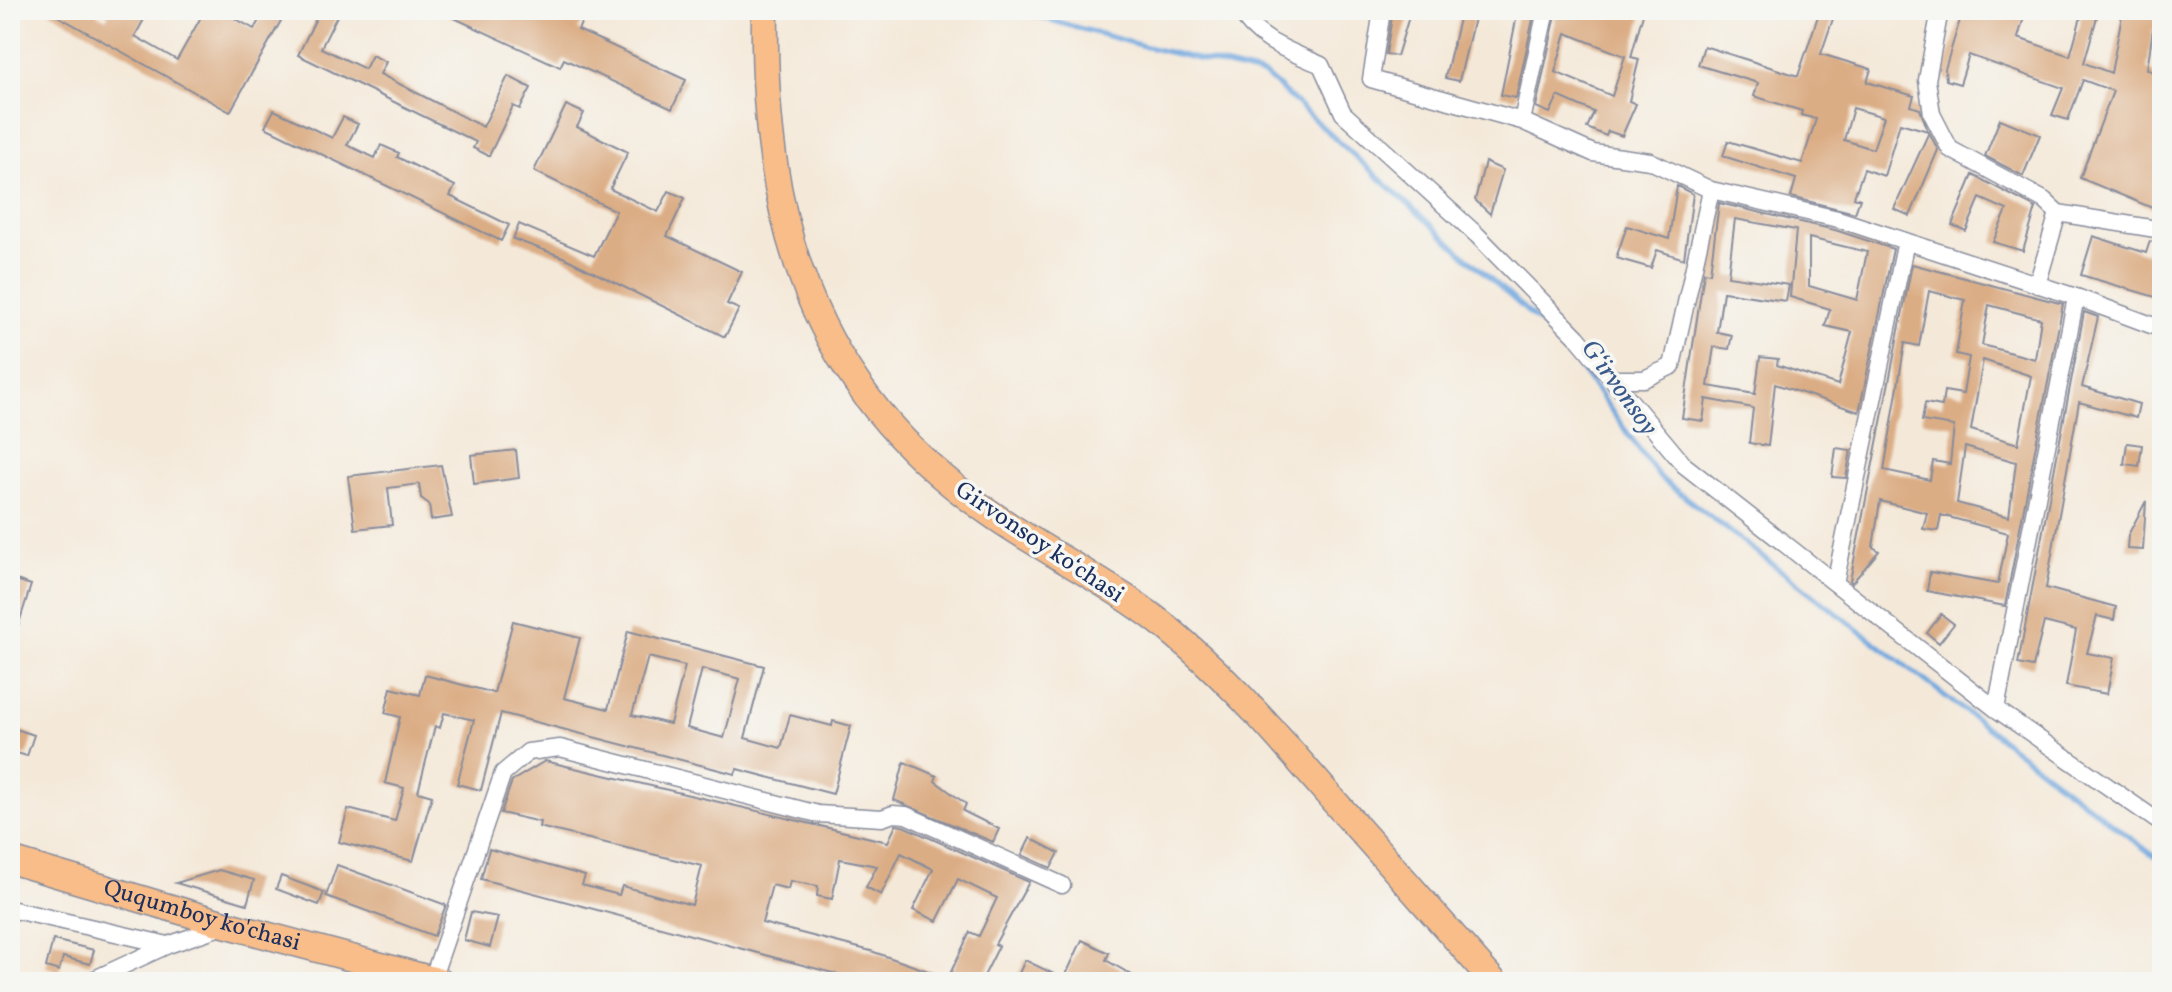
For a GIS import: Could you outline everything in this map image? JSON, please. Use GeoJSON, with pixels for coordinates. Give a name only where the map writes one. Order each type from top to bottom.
{"type":"FeatureCollection","features":[{"type":"Feature","properties":{"kind":"main road","name":"Girvonsoy koʻchasi"},"geometry":{"type":"LineString","coordinates":[[765,10],[770,130],[785,221],[815,312],[842,367],[906,446],[965,496],[1167,628],[1221,675],[1494,982]]}},
{"type":"Feature","properties":{"kind":"main road","name":"Ququmboy ko'chasi"},"geometry":{"type":"LineString","coordinates":[[10,860],[228,925],[436,981]]}},
{"type":"Feature","properties":{"kind":"street"},"geometry":{"type":"LineString","coordinates":[[1240,10],[1253,29],[1274,43],[1321,65],[1343,113],[1477,235],[1577,337],[1684,465],[1996,709],[2162,822]]}},
{"type":"Feature","properties":{"kind":"street"},"geometry":{"type":"LineString","coordinates":[[1522,121],[1546,10]]}},
{"type":"Feature","properties":{"kind":"street"},"geometry":{"type":"LineString","coordinates":[[1939,10],[1927,80],[1932,114],[1950,149],[2044,200],[2058,213],[2162,230]]}},
{"type":"Feature","properties":{"kind":"street"},"geometry":{"type":"LineString","coordinates":[[1382,11],[1371,79],[1522,121],[1593,153],[1650,161],[1711,190],[1838,219],[2076,297],[2162,329]]}},
{"type":"Feature","properties":{"kind":"street"},"geometry":{"type":"LineString","coordinates":[[1612,379],[1644,379],[1672,366],[1711,190]]}},
{"type":"Feature","properties":{"kind":"street"},"geometry":{"type":"LineString","coordinates":[[2037,285],[2058,213]]}},
{"type":"Feature","properties":{"kind":"street"},"geometry":{"type":"LineString","coordinates":[[1835,583],[1906,241]]}},
{"type":"Feature","properties":{"kind":"street"},"geometry":{"type":"LineString","coordinates":[[1996,709],[2076,297]]}},
{"type":"Feature","properties":{"kind":"street"},"geometry":{"type":"LineString","coordinates":[[436,981],[503,773],[528,752],[560,748],[818,814],[882,818],[893,814],[906,815],[1062,885]]}},
{"type":"Feature","properties":{"kind":"street"},"geometry":{"type":"LineString","coordinates":[[10,909],[168,945]]}},
{"type":"Feature","properties":{"kind":"street"},"geometry":{"type":"LineString","coordinates":[[88,982],[168,945],[228,925]]}},
{"type":"Feature","properties":{"kind":"building"},"geometry":{"type":"Polygon","coordinates":[[[47,10],[90,10],[106,19],[111,10],[149,10],[135,36],[177,60],[205,10],[220,10],[254,29],[265,10],[287,10],[230,112],[47,10]]]}},
{"type":"Feature","properties":{"kind":"building"},"geometry":{"type":"Polygon","coordinates":[[[320,10],[340,10],[321,48],[365,69],[372,55],[386,62],[380,74],[483,127],[508,76],[531,88],[520,109],[513,106],[489,156],[473,148],[476,142],[298,55],[320,10]]]}},
{"type":"Feature","properties":{"kind":"building"},"geometry":{"type":"Polygon","coordinates":[[[437,10],[587,10],[578,30],[686,80],[672,109],[564,59],[560,67],[437,10]]]}},
{"type":"Feature","properties":{"kind":"building"},"geometry":{"type":"Polygon","coordinates":[[[1393,10],[1411,10],[1397,56],[1386,54],[1393,10]]]}},
{"type":"Feature","properties":{"kind":"building"},"geometry":{"type":"Polygon","coordinates":[[[1461,10],[1476,10],[1459,81],[1445,78],[1461,10]]]}},
{"type":"Feature","properties":{"kind":"building"},"geometry":{"type":"Polygon","coordinates":[[[1518,10],[1535,10],[1516,98],[1501,95],[1518,10]]]}},
{"type":"Feature","properties":{"kind":"building"},"geometry":{"type":"Polygon","coordinates":[[[1557,10],[1644,10],[1631,57],[1639,59],[1629,101],[1636,104],[1622,136],[1608,131],[1606,136],[1587,128],[1594,112],[1558,96],[1550,113],[1536,107],[1557,10]],[[1566,33],[1555,72],[1612,96],[1625,56],[1566,33]]]}},
{"type":"Feature","properties":{"kind":"building"},"geometry":{"type":"Polygon","coordinates":[[[1820,10],[1836,10],[1821,54],[1871,69],[1867,82],[1914,96],[1911,106],[1920,109],[1928,131],[1900,123],[1884,176],[1864,169],[1854,197],[1860,199],[1855,213],[1791,197],[1796,179],[1723,156],[1728,141],[1802,163],[1816,119],[1801,115],[1802,111],[1754,96],[1758,83],[1698,65],[1704,46],[1798,76],[1820,10]],[[1853,108],[1844,140],[1873,149],[1884,117],[1853,108]]]}},
{"type":"Feature","properties":{"kind":"building"},"geometry":{"type":"Polygon","coordinates":[[[1963,10],[2026,10],[2018,38],[2070,56],[2083,10],[2099,10],[2084,63],[2111,73],[2123,10],[2162,10],[2162,34],[2153,29],[2147,69],[2162,77],[2162,212],[2080,178],[2113,91],[2083,80],[2068,120],[2052,115],[2063,88],[1969,55],[1960,84],[1946,80],[1945,69],[1963,10]]]}},
{"type":"Feature","properties":{"kind":"building"},"geometry":{"type":"Polygon","coordinates":[[[566,105],[584,113],[577,127],[628,152],[610,189],[658,212],[669,191],[685,198],[667,236],[742,272],[727,304],[739,309],[725,337],[563,257],[513,239],[519,224],[594,256],[616,211],[534,171],[566,105]]]}},
{"type":"Feature","properties":{"kind":"building"},"geometry":{"type":"Polygon","coordinates":[[[274,110],[332,138],[343,117],[358,124],[347,145],[375,158],[381,145],[399,153],[397,157],[455,186],[450,196],[509,225],[501,241],[265,127],[274,110]]]}},
{"type":"Feature","properties":{"kind":"building"},"geometry":{"type":"Polygon","coordinates":[[[2000,119],[2040,135],[2023,176],[1985,156],[2000,119]]]}},
{"type":"Feature","properties":{"kind":"building"},"geometry":{"type":"Polygon","coordinates":[[[1929,132],[1938,150],[1910,216],[1894,209],[1929,132]]]}},
{"type":"Feature","properties":{"kind":"building"},"geometry":{"type":"Polygon","coordinates":[[[1485,162],[1503,170],[1490,214],[1475,200],[1485,162]]]}},
{"type":"Feature","properties":{"kind":"building"},"geometry":{"type":"Polygon","coordinates":[[[1973,175],[2036,208],[2023,251],[1993,242],[2007,210],[1980,198],[1966,231],[1952,225],[1973,175]]]}},
{"type":"Feature","properties":{"kind":"building"},"geometry":{"type":"Polygon","coordinates":[[[1677,186],[1693,194],[1684,259],[1657,250],[1651,268],[1616,258],[1627,226],[1669,239],[1677,186]]]}},
{"type":"Feature","properties":{"kind":"building"},"geometry":{"type":"Polygon","coordinates":[[[1719,203],[1835,230],[1893,249],[1859,412],[1775,384],[1768,446],[1749,443],[1753,408],[1706,399],[1703,421],[1682,418],[1704,272],[1710,273],[1719,203]],[[1735,219],[1728,276],[1789,285],[1786,301],[1723,292],[1717,332],[1732,335],[1729,349],[1714,347],[1708,386],[1755,394],[1760,357],[1778,359],[1777,365],[1838,385],[1852,332],[1825,326],[1830,309],[1790,297],[1796,230],[1735,219]],[[1809,238],[1809,286],[1857,300],[1867,252],[1809,238]]]}},
{"type":"Feature","properties":{"kind":"building"},"geometry":{"type":"Polygon","coordinates":[[[2093,236],[2146,253],[2150,241],[2162,245],[2162,299],[2081,275],[2093,236]]]}},
{"type":"Feature","properties":{"kind":"building"},"geometry":{"type":"Polygon","coordinates":[[[1912,264],[2063,304],[2005,606],[1927,591],[1930,572],[1998,584],[2008,533],[1941,515],[1938,531],[1923,529],[1927,513],[1880,501],[1873,547],[1879,551],[1852,583],[1912,264]],[[1929,291],[1919,346],[1905,343],[1884,470],[1930,480],[1933,461],[1950,464],[1954,426],[1922,421],[1925,403],[1942,406],[1944,391],[1963,394],[1969,357],[1956,354],[1965,300],[1929,291]],[[1989,305],[1982,345],[2035,359],[2041,319],[1989,305]],[[1983,360],[1971,430],[2018,444],[2031,376],[1983,360]],[[1965,447],[1957,503],[2009,517],[2016,462],[1965,447]]]}},
{"type":"Feature","properties":{"kind":"building"},"geometry":{"type":"Polygon","coordinates":[[[2084,312],[2098,317],[2082,387],[2139,404],[2136,418],[2079,402],[2046,588],[2116,607],[2114,620],[2097,616],[2087,653],[2114,658],[2107,694],[2066,686],[2076,630],[2044,622],[2033,667],[2018,664],[2084,312]]]}},
{"type":"Feature","properties":{"kind":"building"},"geometry":{"type":"Polygon","coordinates":[[[2127,443],[2142,445],[2139,466],[2124,464],[2127,443]]]}},
{"type":"Feature","properties":{"kind":"building"},"geometry":{"type":"Polygon","coordinates":[[[1836,448],[1851,450],[1846,478],[1832,477],[1836,448]]]}},
{"type":"Feature","properties":{"kind":"building"},"geometry":{"type":"Polygon","coordinates":[[[516,450],[519,478],[474,484],[471,455],[516,450]]]}},
{"type":"Feature","properties":{"kind":"building"},"geometry":{"type":"Polygon","coordinates":[[[441,465],[452,517],[431,520],[429,504],[421,498],[419,484],[388,488],[392,525],[355,529],[348,476],[441,465]]]}},
{"type":"Feature","properties":{"kind":"building"},"geometry":{"type":"Polygon","coordinates":[[[2146,501],[2143,550],[2127,549],[2128,535],[2146,501]]]}},
{"type":"Feature","properties":{"kind":"building"},"geometry":{"type":"Polygon","coordinates":[[[10,578],[31,585],[13,642],[10,641],[10,578]]]}},
{"type":"Feature","properties":{"kind":"building"},"geometry":{"type":"Polygon","coordinates":[[[1941,614],[1954,624],[1939,643],[1927,633],[1941,614]]]}},
{"type":"Feature","properties":{"kind":"building"},"geometry":{"type":"Polygon","coordinates":[[[513,621],[580,638],[564,698],[608,709],[628,631],[764,666],[745,738],[781,748],[790,715],[832,726],[833,721],[851,726],[833,794],[737,769],[735,774],[501,713],[481,790],[457,784],[474,720],[444,713],[440,728],[435,726],[418,792],[432,796],[413,861],[339,842],[348,809],[395,821],[404,788],[385,783],[400,717],[385,713],[391,688],[420,695],[425,675],[494,693],[513,621]],[[648,657],[632,715],[670,724],[685,666],[648,657]],[[702,669],[687,728],[724,738],[740,679],[702,669]]]}},
{"type":"Feature","properties":{"kind":"building"},"geometry":{"type":"Polygon","coordinates":[[[10,727],[34,735],[27,756],[10,751],[10,727]]]}},
{"type":"Feature","properties":{"kind":"building"},"geometry":{"type":"Polygon","coordinates":[[[545,761],[888,842],[896,825],[903,826],[1029,882],[995,944],[999,946],[981,982],[871,982],[481,879],[489,849],[585,876],[582,885],[619,895],[622,886],[692,905],[702,866],[539,827],[540,822],[501,813],[512,781],[545,761]],[[901,853],[881,895],[866,887],[877,866],[840,859],[832,899],[817,896],[818,886],[790,881],[788,889],[772,885],[762,923],[871,951],[948,978],[970,932],[979,936],[997,898],[958,879],[937,921],[913,910],[933,869],[901,853]]]}},
{"type":"Feature","properties":{"kind":"building"},"geometry":{"type":"Polygon","coordinates":[[[904,762],[937,776],[935,781],[966,804],[963,811],[999,829],[993,842],[894,800],[904,762]]]}},
{"type":"Feature","properties":{"kind":"building"},"geometry":{"type":"Polygon","coordinates":[[[1030,838],[1059,853],[1051,868],[1022,855],[1030,838]]]}},
{"type":"Feature","properties":{"kind":"building"},"geometry":{"type":"Polygon","coordinates":[[[337,865],[446,905],[434,936],[326,896],[337,865]]]}},
{"type":"Feature","properties":{"kind":"building"},"geometry":{"type":"Polygon","coordinates":[[[219,870],[254,880],[247,904],[176,883],[219,870]]]}},
{"type":"Feature","properties":{"kind":"building"},"geometry":{"type":"Polygon","coordinates":[[[281,876],[324,892],[319,905],[276,889],[281,876]]]}},
{"type":"Feature","properties":{"kind":"building"},"geometry":{"type":"Polygon","coordinates":[[[471,912],[498,917],[490,947],[464,940],[471,912]]]}},
{"type":"Feature","properties":{"kind":"building"},"geometry":{"type":"Polygon","coordinates":[[[53,940],[94,950],[90,964],[63,957],[59,971],[46,967],[53,940]]]}},
{"type":"Feature","properties":{"kind":"building"},"geometry":{"type":"Polygon","coordinates":[[[1082,940],[1109,953],[1106,960],[1144,982],[1108,982],[1095,975],[1092,982],[1015,982],[1025,960],[1064,979],[1082,940]]]}},
{"type":"Feature","properties":{"kind":"waterway","name":"G‘irvonsoy"},"geometry":{"type":"LineString","coordinates":[[1014,10],[1147,47],[1265,75],[1563,344],[1660,478],[2162,862]]}}]}
